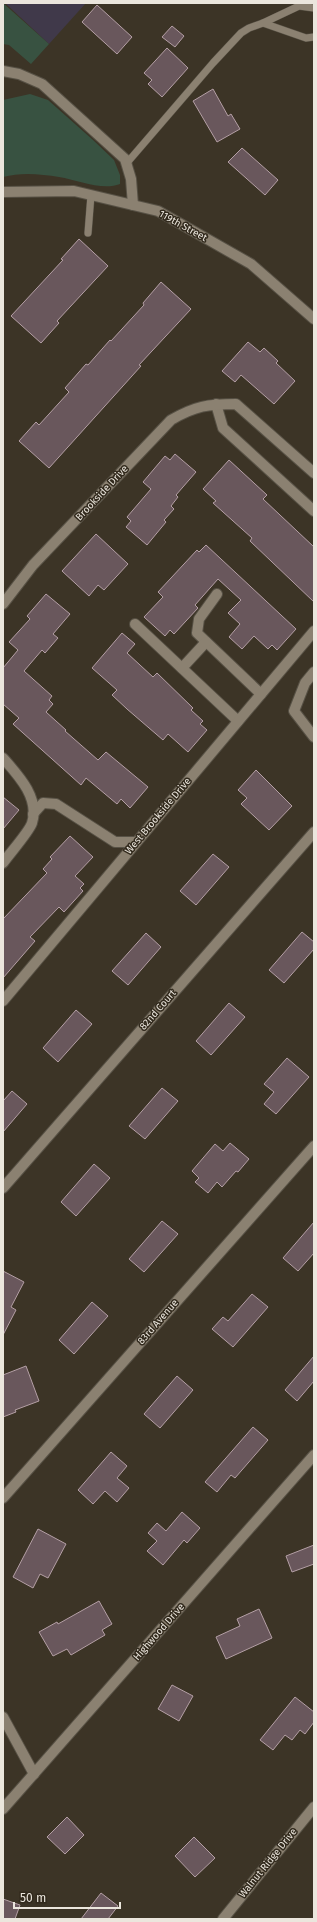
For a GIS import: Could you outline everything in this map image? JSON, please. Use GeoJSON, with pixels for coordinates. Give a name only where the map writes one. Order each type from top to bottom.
{"type":"FeatureCollection","features":[{"type":"Feature","properties":{"kind":"street"},"geometry":{"type":"LineString","coordinates":[[3,71],[19,74],[42,84],[125,159],[131,179],[133,205]]}},
{"type":"Feature","properties":{"kind":"street","name":"119th Street"},"geometry":{"type":"LineString","coordinates":[[3,192],[74,191],[158,211],[250,264],[314,319]]}},
{"type":"Feature","properties":{"kind":"street"},"geometry":{"type":"LineString","coordinates":[[216,404],[223,428],[314,511]]}},
{"type":"Feature","properties":{"kind":"street","name":"Brookside Drive"},"geometry":{"type":"LineString","coordinates":[[3,604],[33,565],[171,420],[190,409],[216,404],[236,404],[314,473]]}},
{"type":"Feature","properties":{"kind":"street"},"geometry":{"type":"LineString","coordinates":[[217,594],[199,619],[197,633],[261,694]]}},
{"type":"Feature","properties":{"kind":"street"},"geometry":{"type":"LineString","coordinates":[[135,624],[238,721]]}},
{"type":"Feature","properties":{"kind":"street","name":"West Brookside Drive"},"geometry":{"type":"LineString","coordinates":[[3,1001],[107,879],[136,842],[314,630]]}},
{"type":"Feature","properties":{"kind":"street"},"geometry":{"type":"LineString","coordinates":[[182,668],[206,642]]}},
{"type":"Feature","properties":{"kind":"street"},"geometry":{"type":"LineString","coordinates":[[314,672],[305,683],[294,711],[314,737]]}},
{"type":"Feature","properties":{"kind":"street"},"geometry":{"type":"LineString","coordinates":[[3,758],[24,782],[34,808],[32,824],[3,863]]}},
{"type":"Feature","properties":{"kind":"street"},"geometry":{"type":"LineString","coordinates":[[33,814],[43,803],[56,804],[115,842],[136,842]]}},
{"type":"Feature","properties":{"kind":"street","name":"82nd Court"},"geometry":{"type":"LineString","coordinates":[[3,1188],[314,832]]}},
{"type":"Feature","properties":{"kind":"street","name":"83rd Avenue"},"geometry":{"type":"LineString","coordinates":[[3,1498],[314,1146]]}},
{"type":"Feature","properties":{"kind":"street","name":"Highwood Drive"},"geometry":{"type":"LineString","coordinates":[[3,1809],[314,1455]]}},
{"type":"Feature","properties":{"kind":"street"},"geometry":{"type":"LineString","coordinates":[[3,1717],[34,1774]]}},
{"type":"Feature","properties":{"kind":"street","name":"Walnut Ridge Drive"},"geometry":{"type":"LineString","coordinates":[[223,1919],[314,1807]]}},
{"type":"Feature","properties":{"kind":"lane"},"geometry":{"type":"LineString","coordinates":[[126,164],[213,63],[241,33],[299,6],[314,8]]}},
{"type":"Feature","properties":{"kind":"lane"},"geometry":{"type":"LineString","coordinates":[[263,23],[306,38],[314,37]]}},
{"type":"Feature","properties":{"kind":"lane"},"geometry":{"type":"LineString","coordinates":[[88,233],[91,195]]}},
{"type":"Feature","properties":{"kind":"shaded area"},"geometry":{"type":"Polygon","coordinates":[[[5,3],[86,3],[49,44],[5,3]]]}},
{"type":"Feature","properties":{"kind":"green space"},"geometry":{"type":"Polygon","coordinates":[[[3,3],[49,44],[31,64],[9,45],[3,44],[3,3]]]}},
{"type":"Feature","properties":{"kind":"green space"},"geometry":{"type":"Polygon","coordinates":[[[30,94],[48,100],[114,160],[120,175],[120,184],[113,186],[98,186],[38,174],[17,174],[3,177],[3,100],[30,94]]]}},
{"type":"Feature","properties":{"kind":"building"},"geometry":{"type":"Polygon","coordinates":[[[97,5],[132,37],[117,54],[82,22],[97,5]]]}},
{"type":"Feature","properties":{"kind":"building"},"geometry":{"type":"Polygon","coordinates":[[[172,26],[184,36],[175,47],[162,37],[172,26]]]}},
{"type":"Feature","properties":{"kind":"building"},"geometry":{"type":"Polygon","coordinates":[[[167,48],[188,68],[162,97],[148,84],[152,80],[144,73],[167,48]]]}},
{"type":"Feature","properties":{"kind":"building"},"geometry":{"type":"Polygon","coordinates":[[[213,89],[228,116],[231,114],[240,129],[217,142],[193,101],[213,89]]]}},
{"type":"Feature","properties":{"kind":"building"},"geometry":{"type":"Polygon","coordinates":[[[242,148],[278,180],[265,195],[228,162],[242,148]]]}},
{"type":"Feature","properties":{"kind":"building"},"geometry":{"type":"Polygon","coordinates":[[[79,239],[108,266],[57,321],[59,323],[41,343],[11,316],[63,260],[61,259],[79,239]]]}},
{"type":"Feature","properties":{"kind":"building"},"geometry":{"type":"Polygon","coordinates":[[[161,282],[191,309],[139,365],[141,366],[49,468],[19,441],[36,422],[39,425],[69,392],[65,388],[86,364],[88,365],[144,305],[143,303],[161,282]]]}},
{"type":"Feature","properties":{"kind":"building"},"geometry":{"type":"Polygon","coordinates":[[[248,342],[260,352],[264,348],[278,361],[276,363],[295,381],[274,404],[241,375],[235,382],[222,371],[248,342]]]}},
{"type":"Feature","properties":{"kind":"building"},"geometry":{"type":"Polygon","coordinates":[[[175,454],[196,472],[176,495],[178,497],[171,506],[174,509],[164,520],[166,522],[147,545],[126,527],[131,521],[127,517],[151,489],[143,482],[165,456],[170,460],[175,454]]]}},
{"type":"Feature","properties":{"kind":"building"},"geometry":{"type":"Polygon","coordinates":[[[229,460],[267,495],[263,499],[314,547],[314,602],[250,541],[252,538],[213,503],[216,501],[203,489],[229,460]]]}},
{"type":"Feature","properties":{"kind":"building"},"geometry":{"type":"Polygon","coordinates":[[[96,534],[128,564],[104,590],[98,585],[89,596],[62,571],[96,534]]]}},
{"type":"Feature","properties":{"kind":"building"},"geometry":{"type":"Polygon","coordinates":[[[206,545],[296,629],[277,650],[272,645],[268,649],[254,636],[242,649],[229,637],[240,624],[228,613],[241,600],[218,579],[195,605],[198,608],[174,634],[170,630],[165,636],[144,617],[163,597],[158,592],[197,550],[199,552],[206,545]]]}},
{"type":"Feature","properties":{"kind":"building"},"geometry":{"type":"Polygon","coordinates":[[[46,594],[70,614],[53,634],[58,638],[45,653],[42,650],[24,671],[52,696],[49,700],[53,704],[46,712],[66,730],[65,731],[98,760],[106,752],[148,787],[130,808],[121,799],[117,804],[86,778],[81,785],[13,724],[19,718],[3,704],[3,668],[18,650],[9,642],[30,619],[27,616],[46,594]]]}},
{"type":"Feature","properties":{"kind":"building"},"geometry":{"type":"Polygon","coordinates":[[[122,633],[135,644],[127,653],[153,677],[157,673],[193,708],[191,710],[203,721],[200,724],[207,730],[188,752],[168,734],[163,740],[127,709],[112,695],[117,690],[92,668],[122,633]]]}},
{"type":"Feature","properties":{"kind":"building"},"geometry":{"type":"Polygon","coordinates":[[[256,770],[292,806],[269,830],[241,804],[247,798],[238,790],[256,770]]]}},
{"type":"Feature","properties":{"kind":"building"},"geometry":{"type":"Polygon","coordinates":[[[3,797],[19,810],[3,829],[3,797]]]}},
{"type":"Feature","properties":{"kind":"building"},"geometry":{"type":"Polygon","coordinates":[[[70,836],[93,857],[75,876],[84,884],[80,888],[83,891],[64,912],[59,907],[30,937],[35,941],[3,978],[3,919],[47,873],[43,869],[52,859],[50,857],[70,836]]]}},
{"type":"Feature","properties":{"kind":"building"},"geometry":{"type":"Polygon","coordinates":[[[213,854],[229,867],[196,905],[180,891],[213,854]]]}},
{"type":"Feature","properties":{"kind":"building"},"geometry":{"type":"Polygon","coordinates":[[[302,932],[314,942],[314,949],[284,983],[269,970],[302,932]]]}},
{"type":"Feature","properties":{"kind":"building"},"geometry":{"type":"Polygon","coordinates":[[[146,933],[161,947],[128,985],[112,971],[146,933]]]}},
{"type":"Feature","properties":{"kind":"building"},"geometry":{"type":"Polygon","coordinates":[[[229,1003],[245,1017],[211,1055],[196,1041],[229,1003]]]}},
{"type":"Feature","properties":{"kind":"building"},"geometry":{"type":"Polygon","coordinates":[[[76,1010],[92,1024],[58,1062],[43,1048],[76,1010]]]}},
{"type":"Feature","properties":{"kind":"building"},"geometry":{"type":"Polygon","coordinates":[[[287,1058],[309,1077],[276,1114],[264,1104],[274,1092],[264,1084],[287,1058]]]}},
{"type":"Feature","properties":{"kind":"building"},"geometry":{"type":"Polygon","coordinates":[[[162,1088],[178,1101],[145,1139],[129,1126],[162,1088]]]}},
{"type":"Feature","properties":{"kind":"building"},"geometry":{"type":"Polygon","coordinates":[[[12,1091],[27,1104],[3,1132],[3,1101],[12,1091]]]}},
{"type":"Feature","properties":{"kind":"building"},"geometry":{"type":"Polygon","coordinates":[[[230,1143],[249,1159],[222,1187],[217,1182],[208,1193],[195,1182],[199,1178],[192,1171],[215,1144],[223,1151],[230,1143]]]}},
{"type":"Feature","properties":{"kind":"building"},"geometry":{"type":"Polygon","coordinates":[[[94,1164],[110,1178],[76,1216],[61,1202],[94,1164]]]}},
{"type":"Feature","properties":{"kind":"building"},"geometry":{"type":"Polygon","coordinates":[[[162,1221],[178,1234],[144,1272],[129,1259],[162,1221]]]}},
{"type":"Feature","properties":{"kind":"building"},"geometry":{"type":"Polygon","coordinates":[[[314,1222],[314,1253],[298,1271],[283,1258],[314,1222]]]}},
{"type":"Feature","properties":{"kind":"building"},"geometry":{"type":"Polygon","coordinates":[[[3,1271],[24,1282],[11,1307],[16,1310],[3,1335],[3,1271]]]}},
{"type":"Feature","properties":{"kind":"building"},"geometry":{"type":"Polygon","coordinates":[[[252,1294],[268,1307],[233,1347],[212,1329],[223,1317],[228,1321],[252,1294]]]}},
{"type":"Feature","properties":{"kind":"building"},"geometry":{"type":"Polygon","coordinates":[[[92,1302],[108,1316],[74,1354],[59,1340],[92,1302]]]}},
{"type":"Feature","properties":{"kind":"building"},"geometry":{"type":"Polygon","coordinates":[[[314,1356],[314,1381],[297,1401],[285,1390],[314,1356]]]}},
{"type":"Feature","properties":{"kind":"building"},"geometry":{"type":"Polygon","coordinates":[[[26,1366],[39,1401],[15,1410],[16,1412],[3,1417],[3,1375],[26,1366]]]}},
{"type":"Feature","properties":{"kind":"building"},"geometry":{"type":"Polygon","coordinates":[[[177,1376],[193,1390],[160,1428],[144,1414],[177,1376]]]}},
{"type":"Feature","properties":{"kind":"building"},"geometry":{"type":"Polygon","coordinates":[[[253,1427],[268,1440],[235,1478],[231,1475],[217,1492],[205,1482],[253,1427]]]}},
{"type":"Feature","properties":{"kind":"building"},"geometry":{"type":"Polygon","coordinates":[[[111,1452],[127,1466],[117,1478],[129,1488],[117,1502],[105,1491],[93,1504],[78,1490],[111,1452]]]}},
{"type":"Feature","properties":{"kind":"building"},"geometry":{"type":"Polygon","coordinates":[[[182,1512],[200,1528],[187,1543],[184,1540],[163,1565],[147,1551],[157,1541],[148,1533],[157,1523],[166,1531],[182,1512]]]}},
{"type":"Feature","properties":{"kind":"building"},"geometry":{"type":"Polygon","coordinates":[[[38,1529],[66,1544],[48,1578],[40,1574],[33,1588],[13,1577],[38,1529]]]}},
{"type":"Feature","properties":{"kind":"building"},"geometry":{"type":"Polygon","coordinates":[[[314,1545],[314,1564],[292,1572],[286,1556],[314,1545]]]}},
{"type":"Feature","properties":{"kind":"building"},"geometry":{"type":"Polygon","coordinates":[[[99,1601],[112,1624],[102,1630],[105,1635],[71,1655],[67,1649],[53,1656],[39,1632],[57,1622],[58,1624],[99,1601]]]}},
{"type":"Feature","properties":{"kind":"building"},"geometry":{"type":"Polygon","coordinates":[[[259,1609],[272,1638],[226,1659],[216,1637],[240,1626],[237,1619],[259,1609]]]}},
{"type":"Feature","properties":{"kind":"building"},"geometry":{"type":"Polygon","coordinates":[[[172,1685],[193,1696],[179,1721],[158,1709],[172,1685]]]}},
{"type":"Feature","properties":{"kind":"building"},"geometry":{"type":"Polygon","coordinates":[[[295,1697],[314,1712],[314,1722],[305,1734],[300,1730],[292,1740],[285,1735],[273,1750],[260,1740],[295,1697]]]}},
{"type":"Feature","properties":{"kind":"building"},"geometry":{"type":"Polygon","coordinates":[[[67,1817],[84,1835],[65,1854],[47,1837],[67,1817]]]}},
{"type":"Feature","properties":{"kind":"building"},"geometry":{"type":"Polygon","coordinates":[[[194,1837],[215,1858],[195,1877],[175,1856],[194,1837]]]}},
{"type":"Feature","properties":{"kind":"building"},"geometry":{"type":"Polygon","coordinates":[[[101,1893],[118,1906],[108,1919],[81,1919],[101,1893]]]}},
{"type":"Feature","properties":{"kind":"building"},"geometry":{"type":"Polygon","coordinates":[[[3,1899],[20,1905],[15,1919],[3,1919],[3,1899]]]}}]}
